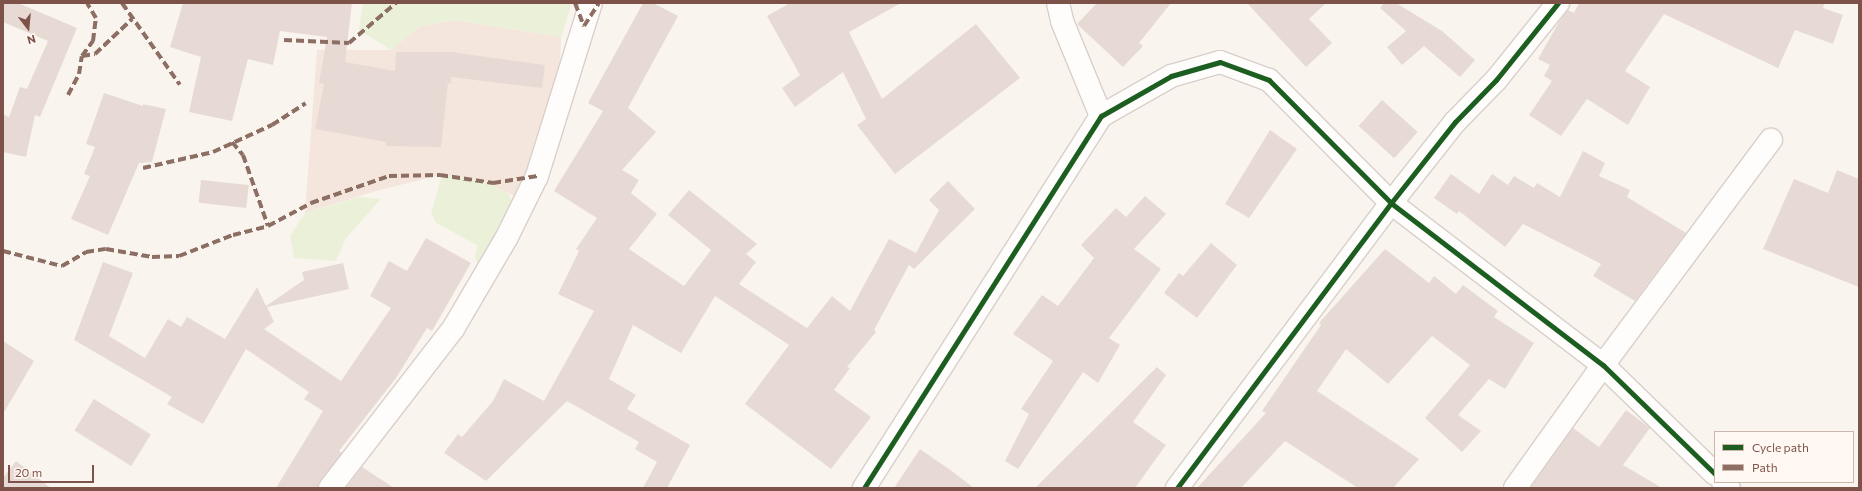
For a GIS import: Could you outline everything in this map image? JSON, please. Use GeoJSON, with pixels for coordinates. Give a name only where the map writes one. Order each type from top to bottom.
{"type":"FeatureCollection","features":[{"type":"Feature","properties":{"kind":"street"},"geometry":{"type":"LineString","coordinates":[[330,488],[454,329],[507,237],[537,176],[591,3]]}},
{"type":"Feature","properties":{"kind":"street"},"geometry":{"type":"LineString","coordinates":[[1058,3],[1062,21],[1101,116]]}},
{"type":"Feature","properties":{"kind":"street"},"geometry":{"type":"LineString","coordinates":[[1177,488],[1391,203],[1455,122],[1496,80],[1558,3]]}},
{"type":"Feature","properties":{"kind":"street"},"geometry":{"type":"LineString","coordinates":[[864,488],[1101,116],[1171,76],[1220,62],[1269,80],[1391,203],[1603,365],[1714,473]]}},
{"type":"Feature","properties":{"kind":"street"},"geometry":{"type":"LineString","coordinates":[[1515,488],[1603,365],[1771,140]]}},
{"type":"Feature","properties":{"kind":"shaded area"},"geometry":{"type":"Polygon","coordinates":[[[455,20],[561,37],[560,65],[525,180],[514,196],[481,180],[441,175],[379,190],[305,213],[317,50],[391,50],[420,26],[455,20]]]}},
{"type":"Feature","properties":{"kind":"green space"},"geometry":{"type":"Polygon","coordinates":[[[363,3],[572,3],[561,37],[455,20],[420,26],[391,50],[359,30],[363,3]]]}},
{"type":"Feature","properties":{"kind":"green space"},"geometry":{"type":"Polygon","coordinates":[[[442,175],[481,180],[509,194],[516,213],[483,274],[475,258],[477,245],[436,223],[431,213],[442,175]]]}},
{"type":"Feature","properties":{"kind":"green space"},"geometry":{"type":"Polygon","coordinates":[[[359,197],[381,199],[346,238],[336,261],[294,258],[290,236],[305,213],[359,197]]]}},
{"type":"Feature","properties":{"kind":"building"},"geometry":{"type":"Polygon","coordinates":[[[3,3],[18,3],[77,28],[40,117],[35,115],[26,157],[3,152],[3,114],[9,117],[20,87],[27,89],[48,41],[3,22],[3,3]]]}},
{"type":"Feature","properties":{"kind":"building"},"geometry":{"type":"Polygon","coordinates":[[[183,3],[352,3],[345,62],[395,71],[396,52],[451,52],[545,65],[542,88],[451,77],[451,84],[448,83],[441,147],[386,146],[386,142],[315,129],[324,84],[319,83],[327,37],[280,31],[273,65],[248,59],[232,121],[189,112],[201,57],[170,47],[183,3]]]}},
{"type":"Feature","properties":{"kind":"building"},"geometry":{"type":"Polygon","coordinates":[[[643,3],[653,3],[678,16],[628,108],[656,132],[622,170],[639,180],[631,193],[657,214],[629,249],[684,286],[711,250],[668,215],[689,190],[757,244],[746,254],[756,262],[739,284],[807,328],[832,296],[850,311],[889,239],[916,253],[939,210],[929,200],[948,181],[975,209],[914,269],[909,265],[874,330],[876,332],[847,367],[850,368],[834,390],[871,417],[831,469],[745,404],[789,345],[715,296],[681,353],[633,325],[609,379],[636,395],[627,409],[690,445],[667,488],[643,488],[657,462],[635,449],[639,442],[567,401],[486,481],[444,453],[458,434],[462,437],[493,401],[504,379],[544,401],[594,311],[558,294],[579,251],[576,249],[597,218],[554,191],[603,111],[588,103],[643,3]]]}},
{"type":"Feature","properties":{"kind":"building"},"geometry":{"type":"Polygon","coordinates":[[[790,3],[901,3],[849,32],[882,99],[976,24],[1020,78],[895,174],[857,125],[866,119],[843,72],[795,107],[782,88],[800,75],[767,16],[790,3]]]}},
{"type":"Feature","properties":{"kind":"building"},"geometry":{"type":"Polygon","coordinates":[[[1097,3],[1171,3],[1139,43],[1143,46],[1123,67],[1077,24],[1097,3]]]}},
{"type":"Feature","properties":{"kind":"building"},"geometry":{"type":"Polygon","coordinates":[[[1247,3],[1326,3],[1309,19],[1332,43],[1306,67],[1247,3]]]}},
{"type":"Feature","properties":{"kind":"building"},"geometry":{"type":"Polygon","coordinates":[[[1384,3],[1396,3],[1442,31],[1475,60],[1460,77],[1424,46],[1402,65],[1387,47],[1406,31],[1380,8],[1384,3]]]}},
{"type":"Feature","properties":{"kind":"building"},"geometry":{"type":"Polygon","coordinates":[[[1579,3],[1825,3],[1823,8],[1843,15],[1833,44],[1795,30],[1778,68],[1664,14],[1625,71],[1650,87],[1628,125],[1587,99],[1561,136],[1529,115],[1552,81],[1544,76],[1550,65],[1538,59],[1559,22],[1568,10],[1574,13],[1579,3]]]}},
{"type":"Feature","properties":{"kind":"building"},"geometry":{"type":"Polygon","coordinates":[[[104,93],[143,106],[143,104],[166,109],[152,162],[139,163],[108,235],[71,219],[90,176],[84,174],[95,147],[86,144],[104,93]]]}},
{"type":"Feature","properties":{"kind":"building"},"geometry":{"type":"Polygon","coordinates":[[[1382,100],[1418,132],[1394,158],[1359,126],[1382,100]]]}},
{"type":"Feature","properties":{"kind":"building"},"geometry":{"type":"Polygon","coordinates":[[[1270,130],[1297,149],[1249,218],[1225,204],[1270,130]]]}},
{"type":"Feature","properties":{"kind":"building"},"geometry":{"type":"Polygon","coordinates":[[[1583,151],[1605,163],[1599,176],[1630,190],[1627,197],[1686,233],[1635,301],[1593,276],[1601,264],[1578,252],[1523,224],[1505,247],[1459,211],[1457,214],[1434,198],[1451,174],[1479,194],[1492,174],[1508,185],[1514,176],[1534,188],[1537,183],[1560,197],[1583,151]]]}},
{"type":"Feature","properties":{"kind":"building"},"geometry":{"type":"Polygon","coordinates":[[[1837,170],[1859,179],[1859,287],[1763,249],[1794,179],[1828,193],[1837,170]]]}},
{"type":"Feature","properties":{"kind":"building"},"geometry":{"type":"Polygon","coordinates":[[[201,180],[249,185],[246,208],[199,203],[201,180]]]}},
{"type":"Feature","properties":{"kind":"building"},"geometry":{"type":"Polygon","coordinates":[[[1145,196],[1166,214],[1134,249],[1161,269],[1109,338],[1120,345],[1098,383],[1083,372],[1018,469],[1005,461],[1029,414],[1021,409],[1053,361],[1013,334],[1042,295],[1058,306],[1094,258],[1081,245],[1116,208],[1126,217],[1145,196]]]}},
{"type":"Feature","properties":{"kind":"building"},"geometry":{"type":"Polygon","coordinates":[[[426,238],[471,263],[432,331],[427,328],[396,378],[339,451],[342,453],[318,488],[276,488],[323,411],[304,399],[309,392],[246,349],[203,424],[167,404],[172,397],[74,340],[103,262],[133,273],[109,336],[145,358],[168,319],[181,327],[187,317],[225,339],[257,287],[266,306],[304,280],[302,272],[343,263],[349,289],[267,307],[274,322],[264,329],[341,381],[391,308],[370,296],[389,261],[407,271],[426,238]]]}},
{"type":"Feature","properties":{"kind":"building"},"geometry":{"type":"Polygon","coordinates":[[[1211,243],[1237,265],[1197,318],[1164,293],[1179,273],[1183,276],[1211,243]]]}},
{"type":"Feature","properties":{"kind":"building"},"geometry":{"type":"Polygon","coordinates":[[[1385,249],[1429,283],[1434,276],[1456,294],[1463,285],[1498,311],[1494,317],[1534,343],[1505,389],[1489,379],[1458,415],[1481,431],[1462,452],[1425,418],[1470,365],[1432,336],[1388,384],[1346,349],[1317,391],[1419,459],[1393,488],[1358,488],[1285,441],[1241,488],[1197,488],[1266,413],[1262,411],[1321,325],[1319,323],[1385,249]]]}},
{"type":"Feature","properties":{"kind":"building"},"geometry":{"type":"Polygon","coordinates":[[[3,341],[34,361],[3,414],[3,341]]]}},
{"type":"Feature","properties":{"kind":"building"},"geometry":{"type":"Polygon","coordinates":[[[1157,367],[1166,375],[1133,422],[1166,445],[1135,488],[1035,488],[1157,367]]]}},
{"type":"Feature","properties":{"kind":"building"},"geometry":{"type":"Polygon","coordinates":[[[94,399],[151,435],[131,466],[74,430],[94,399]]]}},
{"type":"Feature","properties":{"kind":"building"},"geometry":{"type":"Polygon","coordinates":[[[1626,410],[1650,428],[1623,465],[1662,488],[1530,488],[1573,428],[1599,447],[1626,410]]]}},
{"type":"Feature","properties":{"kind":"building"},"geometry":{"type":"Polygon","coordinates":[[[920,449],[949,469],[974,488],[894,488],[920,449]]]}},
{"type":"Feature","properties":{"kind":"building"},"geometry":{"type":"Polygon","coordinates":[[[16,461],[51,488],[3,488],[3,478],[16,461]]]}},
{"type":"Feature","properties":{"kind":"building"},"geometry":{"type":"Polygon","coordinates":[[[362,467],[394,488],[346,488],[362,467]]]}},
{"type":"Feature","properties":{"kind":"marked path"},"geometry":{"type":"LineString","coordinates":[[82,56],[93,41],[96,18],[87,3]]}},
{"type":"Feature","properties":{"kind":"marked path"},"geometry":{"type":"LineString","coordinates":[[122,3],[180,85]]}},
{"type":"Feature","properties":{"kind":"marked path"},"geometry":{"type":"LineString","coordinates":[[284,40],[349,43],[396,3]]}},
{"type":"Feature","properties":{"kind":"marked path"},"geometry":{"type":"LineString","coordinates":[[575,3],[584,26]]}},
{"type":"Feature","properties":{"kind":"marked path"},"geometry":{"type":"LineString","coordinates":[[584,26],[599,3]]}},
{"type":"Feature","properties":{"kind":"marked path"},"geometry":{"type":"LineString","coordinates":[[68,95],[79,74],[82,56],[95,54],[132,19]]}},
{"type":"Feature","properties":{"kind":"marked path"},"geometry":{"type":"LineString","coordinates":[[143,168],[213,152],[272,125],[306,103]]}},
{"type":"Feature","properties":{"kind":"marked path"},"geometry":{"type":"LineString","coordinates":[[232,142],[243,155],[268,226]]}},
{"type":"Feature","properties":{"kind":"marked path"},"geometry":{"type":"LineString","coordinates":[[3,251],[62,266],[86,252],[106,249],[152,257],[179,256],[233,235],[268,226],[311,203],[389,176],[440,175],[493,183],[537,176]]}},
{"type":"Feature","properties":{"kind":"cycle path"},"geometry":{"type":"LineString","coordinates":[[1177,488],[1391,203],[1455,122],[1496,80],[1558,3]]}},
{"type":"Feature","properties":{"kind":"cycle path"},"geometry":{"type":"LineString","coordinates":[[864,488],[1101,116],[1171,76],[1220,62],[1269,80],[1391,203],[1603,365],[1714,473]]}}]}
